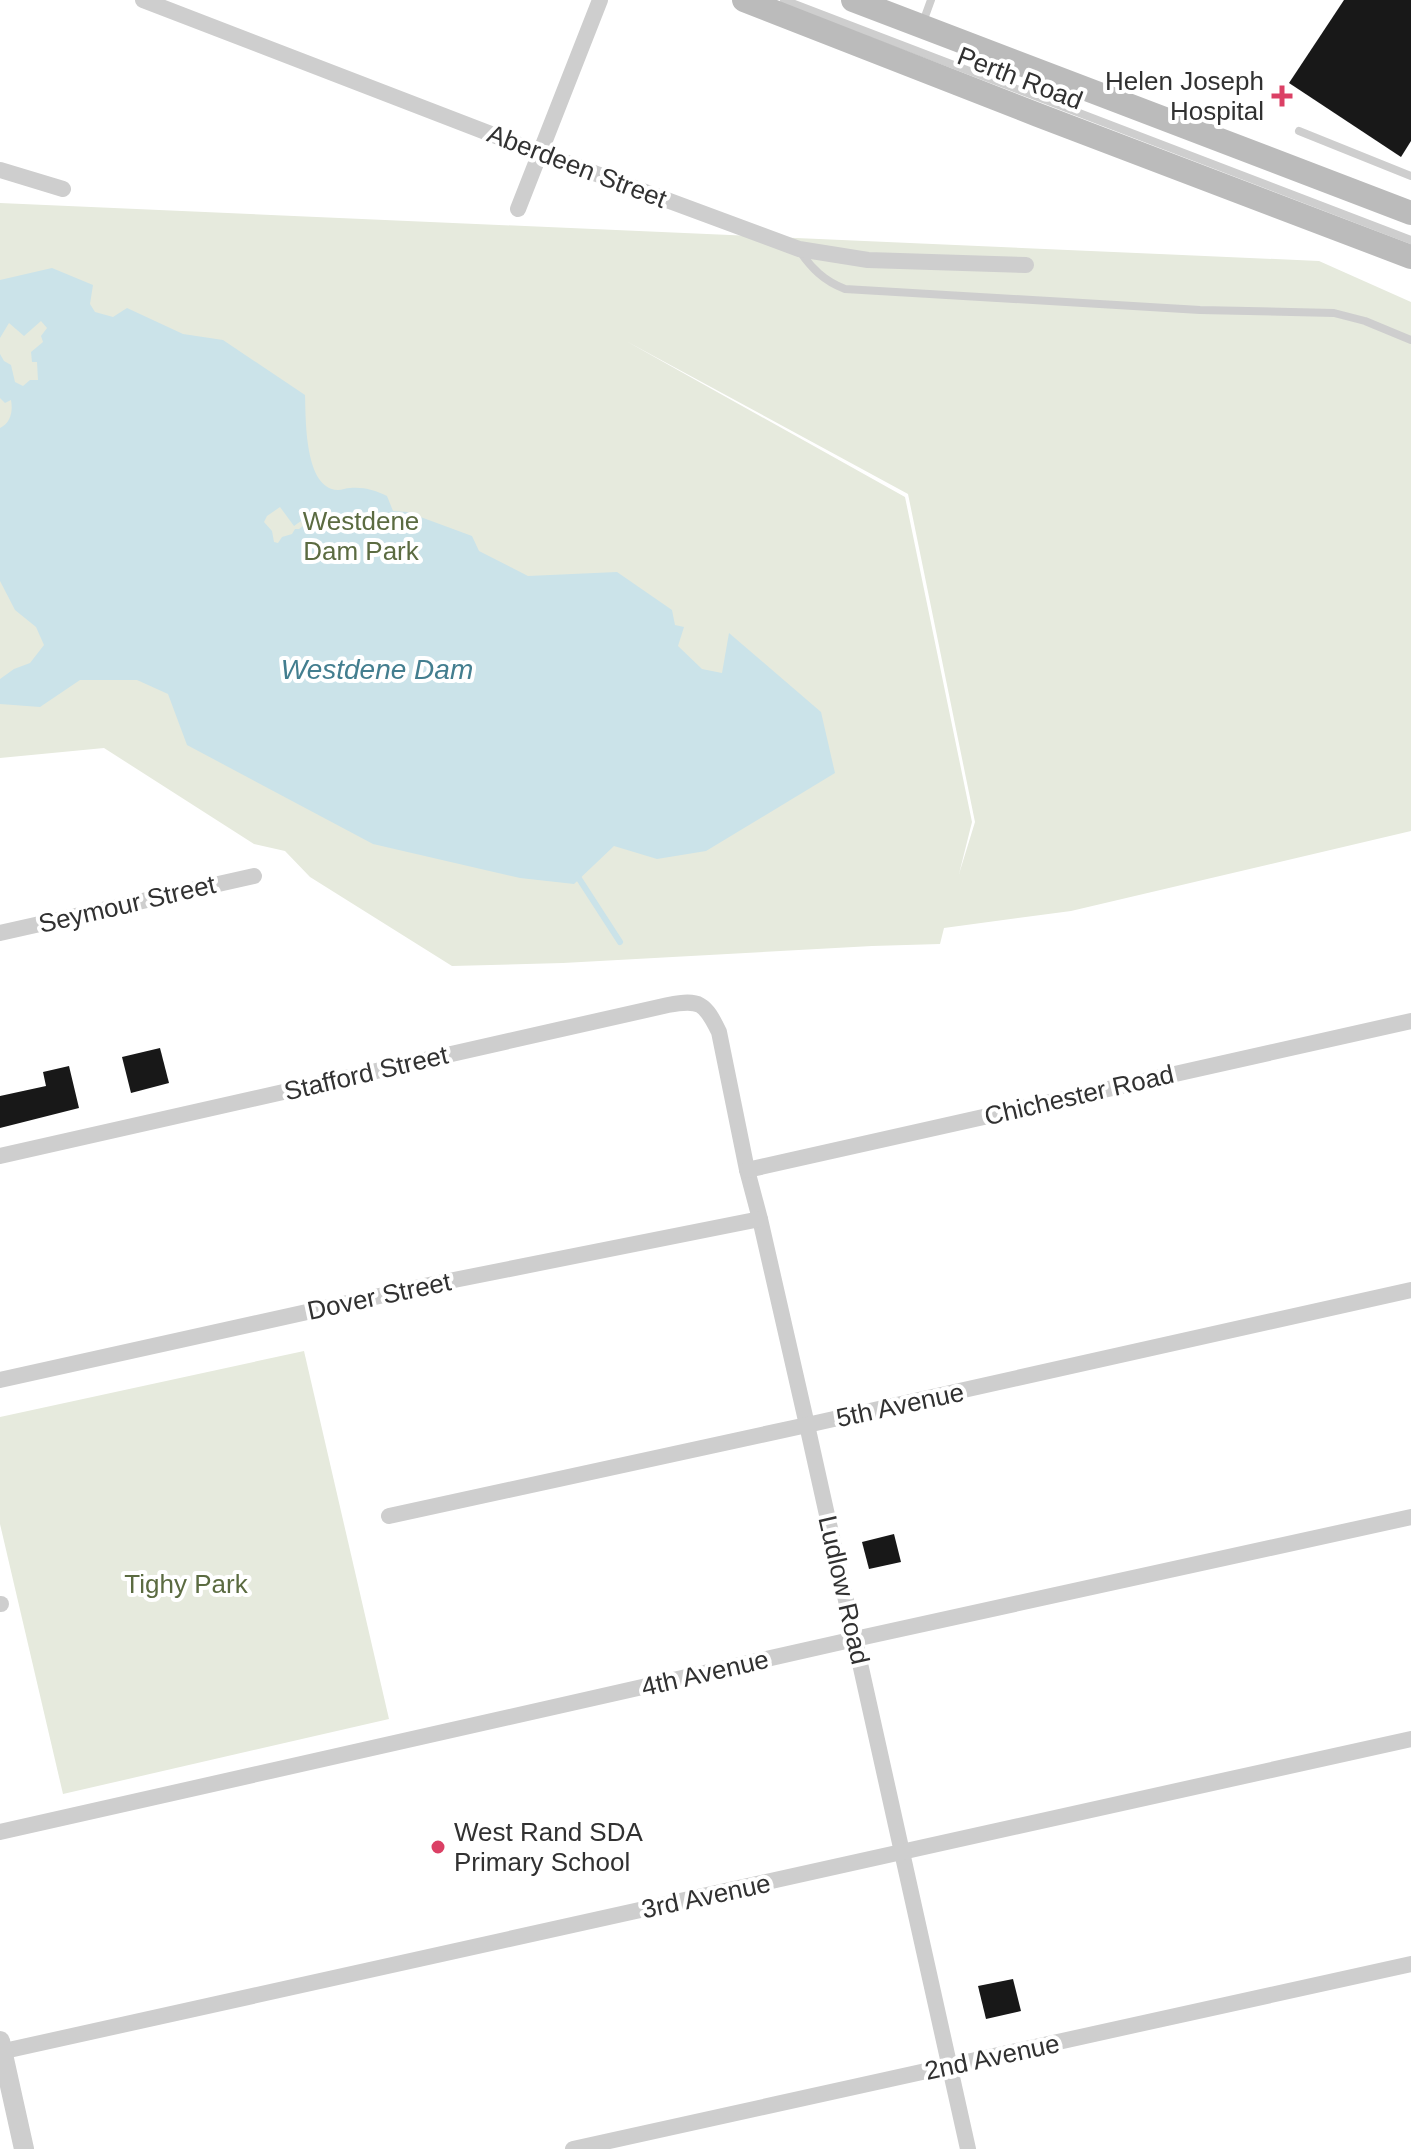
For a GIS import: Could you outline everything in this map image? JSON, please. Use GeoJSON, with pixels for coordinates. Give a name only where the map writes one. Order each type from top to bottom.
{"type":"FeatureCollection","features":[{"type":"Feature","properties":{"kind":"main road","name":"Perth Road"},"geometry":{"type":"LineString","coordinates":[[744,0],[1411,257]]}},
{"type":"Feature","properties":{"kind":"main road","name":"Perth Road"},"geometry":{"type":"LineString","coordinates":[[853,0],[1411,213]]}},
{"type":"Feature","properties":{"kind":"street","name":"Aberdeen Street"},"geometry":{"type":"LineString","coordinates":[[143,0],[799,249],[868,260],[1026,265]]}},
{"type":"Feature","properties":{"kind":"street"},"geometry":{"type":"LineString","coordinates":[[518,209],[600,0]]}},
{"type":"Feature","properties":{"kind":"street"},"geometry":{"type":"LineString","coordinates":[[0,170],[63,189]]}},
{"type":"Feature","properties":{"kind":"street","name":"Seymour Street"},"geometry":{"type":"LineString","coordinates":[[0,933],[254,876]]}},
{"type":"Feature","properties":{"kind":"street","name":"Stafford Street"},"geometry":{"type":"LineString","coordinates":[[0,1156],[687,1001],[700,1004],[710,1013],[719,1032]]}},
{"type":"Feature","properties":{"kind":"street","name":"Chichester Road"},"geometry":{"type":"LineString","coordinates":[[747,1170],[1411,1021]]}},
{"type":"Feature","properties":{"kind":"street","name":"Ludlow Road"},"geometry":{"type":"LineString","coordinates":[[719,1032],[747,1170],[968,2149]]}},
{"type":"Feature","properties":{"kind":"street","name":"Dover Street"},"geometry":{"type":"LineString","coordinates":[[0,1380],[429,1285],[760,1219]]}},
{"type":"Feature","properties":{"kind":"street","name":"5th Avenue"},"geometry":{"type":"LineString","coordinates":[[389,1516],[1411,1290]]}},
{"type":"Feature","properties":{"kind":"street","name":"4th Avenue"},"geometry":{"type":"LineString","coordinates":[[0,1832],[1411,1517]]}},
{"type":"Feature","properties":{"kind":"street","name":"3rd Avenue"},"geometry":{"type":"LineString","coordinates":[[1,2048],[1411,1739]]}},
{"type":"Feature","properties":{"kind":"street","name":"2nd Avenue"},"geometry":{"type":"LineString","coordinates":[[573,2149],[1411,1964]]}},
{"type":"Feature","properties":{"kind":"street"},"geometry":{"type":"LineString","coordinates":[[1,2048],[24,2149]]}},
{"type":"Feature","properties":{"kind":"lane"},"geometry":{"type":"LineString","coordinates":[[784,0],[1411,240]]}},
{"type":"Feature","properties":{"kind":"lane"},"geometry":{"type":"LineString","coordinates":[[921,26],[931,0]]}},
{"type":"Feature","properties":{"kind":"lane"},"geometry":{"type":"LineString","coordinates":[[1299,131],[1411,176]]}},
{"type":"Feature","properties":{"kind":"lane"},"geometry":{"type":"LineString","coordinates":[[799,249],[822,278],[845,289],[1200,310],[1334,313],[1365,321],[1411,340]]}},
{"type":"Feature","properties":{"kind":"green space","name":"Westdene Dam Park"},"geometry":{"type":"Polygon","coordinates":[[[0,203],[1319,261],[1411,302],[1411,831],[1071,911],[944,928],[940,944],[452,966],[310,877],[285,851],[254,844],[104,748],[0,758],[0,203]],[[626,341],[905,497],[972,822],[959,874],[975,822],[908,494],[626,341]]]}},
{"type":"Feature","properties":{"kind":"green space","name":"Tighy Park"},"geometry":{"type":"Polygon","coordinates":[[[304,1351],[389,1719],[63,1794],[0,1524],[0,1417],[304,1351]]]}},
{"type":"Feature","properties":{"kind":"water","name":"Westdene Dam"},"geometry":{"type":"Polygon","coordinates":[[[52,268],[93,285],[90,304],[95,312],[113,317],[127,308],[183,334],[223,340],[305,395],[309,451],[319,478],[327,487],[338,490],[365,489],[387,496],[393,511],[407,512],[472,536],[479,551],[528,576],[617,572],[672,610],[675,625],[684,627],[678,646],[702,669],[722,673],[729,633],[821,712],[835,773],[706,851],[657,859],[614,846],[574,884],[520,878],[373,844],[187,745],[168,694],[137,680],[80,680],[40,707],[0,704],[0,679],[30,663],[44,645],[36,627],[15,610],[0,581],[0,428],[9,420],[12,408],[11,400],[5,403],[0,398],[0,354],[11,365],[15,382],[23,386],[30,380],[38,380],[37,362],[32,362],[31,352],[43,342],[41,336],[47,328],[41,321],[24,336],[9,323],[0,338],[0,280],[52,268]],[[280,507],[264,522],[272,531],[274,542],[278,543],[282,537],[303,526],[301,521],[294,526],[280,507]]]}},
{"type":"Feature","properties":{"kind":"building"},"geometry":{"type":"Polygon","coordinates":[[[1344,0],[1411,0],[1411,141],[1401,157],[1289,83],[1344,0]]]}},
{"type":"Feature","properties":{"kind":"building"},"geometry":{"type":"Polygon","coordinates":[[[160,1048],[169,1083],[131,1093],[122,1057],[160,1048]]]}},
{"type":"Feature","properties":{"kind":"building"},"geometry":{"type":"Polygon","coordinates":[[[69,1066],[79,1108],[0,1128],[0,1096],[46,1086],[43,1072],[69,1066]]]}},
{"type":"Feature","properties":{"kind":"building"},"geometry":{"type":"Polygon","coordinates":[[[894,1534],[901,1562],[869,1569],[862,1542],[894,1534]]]}},
{"type":"Feature","properties":{"kind":"building"},"geometry":{"type":"Polygon","coordinates":[[[1013,1979],[1021,2011],[986,2019],[978,1986],[1013,1979]]]}},
{"type":"Feature","properties":{"kind":"waterway"},"geometry":{"type":"LineString","coordinates":[[576,874],[620,942]]}},
{"type":"Feature","properties":{"kind":"place","name":"Helen Joseph Hospital"},"geometry":{"type":"Point","coordinates":[1282,96]}},
{"type":"Feature","properties":{"kind":"place","name":"West Rand SDA Primary School"},"geometry":{"type":"Point","coordinates":[438,1847]}}]}
